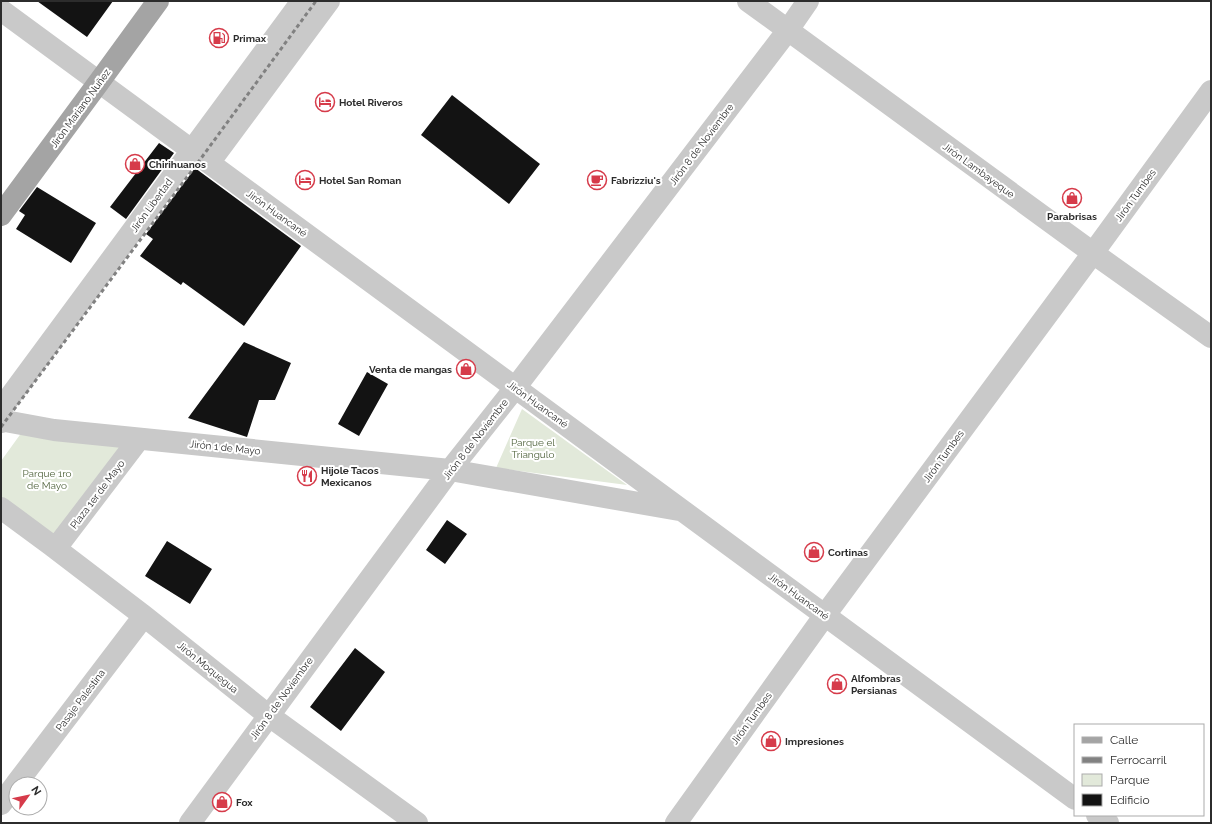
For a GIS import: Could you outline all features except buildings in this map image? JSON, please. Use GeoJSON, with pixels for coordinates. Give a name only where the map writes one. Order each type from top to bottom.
{"type":"FeatureCollection","features":[{"type":"Feature","properties":{"kind":"main road","name":"Jirón Mariano Nuñez"},"geometry":{"type":"LineString","coordinates":[[1,214],[158,1]]}},
{"type":"Feature","properties":{"kind":"street","name":"Jirón Libertad"},"geometry":{"type":"LineString","coordinates":[[1,409],[191,149],[302,1]]}},
{"type":"Feature","properties":{"kind":"street"},"geometry":{"type":"LineString","coordinates":[[209,163],[329,1]]}},
{"type":"Feature","properties":{"kind":"street","name":"Jirón Lambayeque"},"geometry":{"type":"LineString","coordinates":[[748,1],[1093,253],[1211,337]]}},
{"type":"Feature","properties":{"kind":"street","name":"Jirón 8 de Noviembre"},"geometry":{"type":"LineString","coordinates":[[190,823],[268,715],[450,470],[515,388],[788,30],[808,1]]}},
{"type":"Feature","properties":{"kind":"street","name":"Jirón Huancané"},"geometry":{"type":"LineString","coordinates":[[1,10],[1074,798]]}},
{"type":"Feature","properties":{"kind":"street","name":"Jirón Tumbes"},"geometry":{"type":"LineString","coordinates":[[676,823],[825,615],[1211,91]]}},
{"type":"Feature","properties":{"kind":"street","name":"Jirón 1 de Mayo"},"geometry":{"type":"LineString","coordinates":[[1,422],[5,421],[54,430],[450,470],[684,511]]}},
{"type":"Feature","properties":{"kind":"street","name":"Plaza 1er de Mayo"},"geometry":{"type":"LineString","coordinates":[[56,548],[139,439]]}},
{"type":"Feature","properties":{"kind":"street","name":"Jirón Moquegua"},"geometry":{"type":"LineString","coordinates":[[1,508],[56,548],[144,616],[268,715],[417,823]]}},
{"type":"Feature","properties":{"kind":"street","name":"Pasaje Palestina"},"geometry":{"type":"LineString","coordinates":[[22,776],[144,616]]}},
{"type":"Feature","properties":{"kind":"street","name":"Pasaje Palestina"},"geometry":{"type":"LineString","coordinates":[[1,804],[8,795]]}},
{"type":"Feature","properties":{"kind":"street"},"geometry":{"type":"LineString","coordinates":[[1098,816],[1108,823]]}},
{"type":"Feature","properties":{"kind":"green space","name":"Parque el Triangulo"},"geometry":{"type":"Polygon","coordinates":[[[522,409],[627,485],[496,468],[522,409]]]}},
{"type":"Feature","properties":{"kind":"green space","name":"Parque 1ro de Mayo"},"geometry":{"type":"Polygon","coordinates":[[[22,432],[130,443],[56,541],[1,500],[1,461],[22,432]]]}},
{"type":"Feature","properties":{"kind":"railway"},"geometry":{"type":"LineString","coordinates":[[1,427],[316,1]]}},
{"type":"Feature","properties":{"kind":"place","name":"Primax"},"geometry":{"type":"Point","coordinates":[219,38]}},
{"type":"Feature","properties":{"kind":"place","name":"Hotel Riveros"},"geometry":{"type":"Point","coordinates":[325,102]}},
{"type":"Feature","properties":{"kind":"place","name":"Chirihuanos"},"geometry":{"type":"Point","coordinates":[135,164]}},
{"type":"Feature","properties":{"kind":"place","name":"Hotel San Roman"},"geometry":{"type":"Point","coordinates":[305,180]}},
{"type":"Feature","properties":{"kind":"place","name":"Fabrizziu's"},"geometry":{"type":"Point","coordinates":[597,180]}},
{"type":"Feature","properties":{"kind":"place","name":"Parabrisas"},"geometry":{"type":"Point","coordinates":[1072,198]}},
{"type":"Feature","properties":{"kind":"place","name":"Venta de mangas"},"geometry":{"type":"Point","coordinates":[466,369]}},
{"type":"Feature","properties":{"kind":"place","name":"Hijole Tacos Mexicanos"},"geometry":{"type":"Point","coordinates":[307,476]}},
{"type":"Feature","properties":{"kind":"place","name":"Cortinas"},"geometry":{"type":"Point","coordinates":[814,552]}},
{"type":"Feature","properties":{"kind":"place","name":"Alfombras Persianas"},"geometry":{"type":"Point","coordinates":[837,684]}},
{"type":"Feature","properties":{"kind":"place","name":"Impresiones"},"geometry":{"type":"Point","coordinates":[771,741]}},
{"type":"Feature","properties":{"kind":"place","name":"Fox"},"geometry":{"type":"Point","coordinates":[222,802]}}]}
